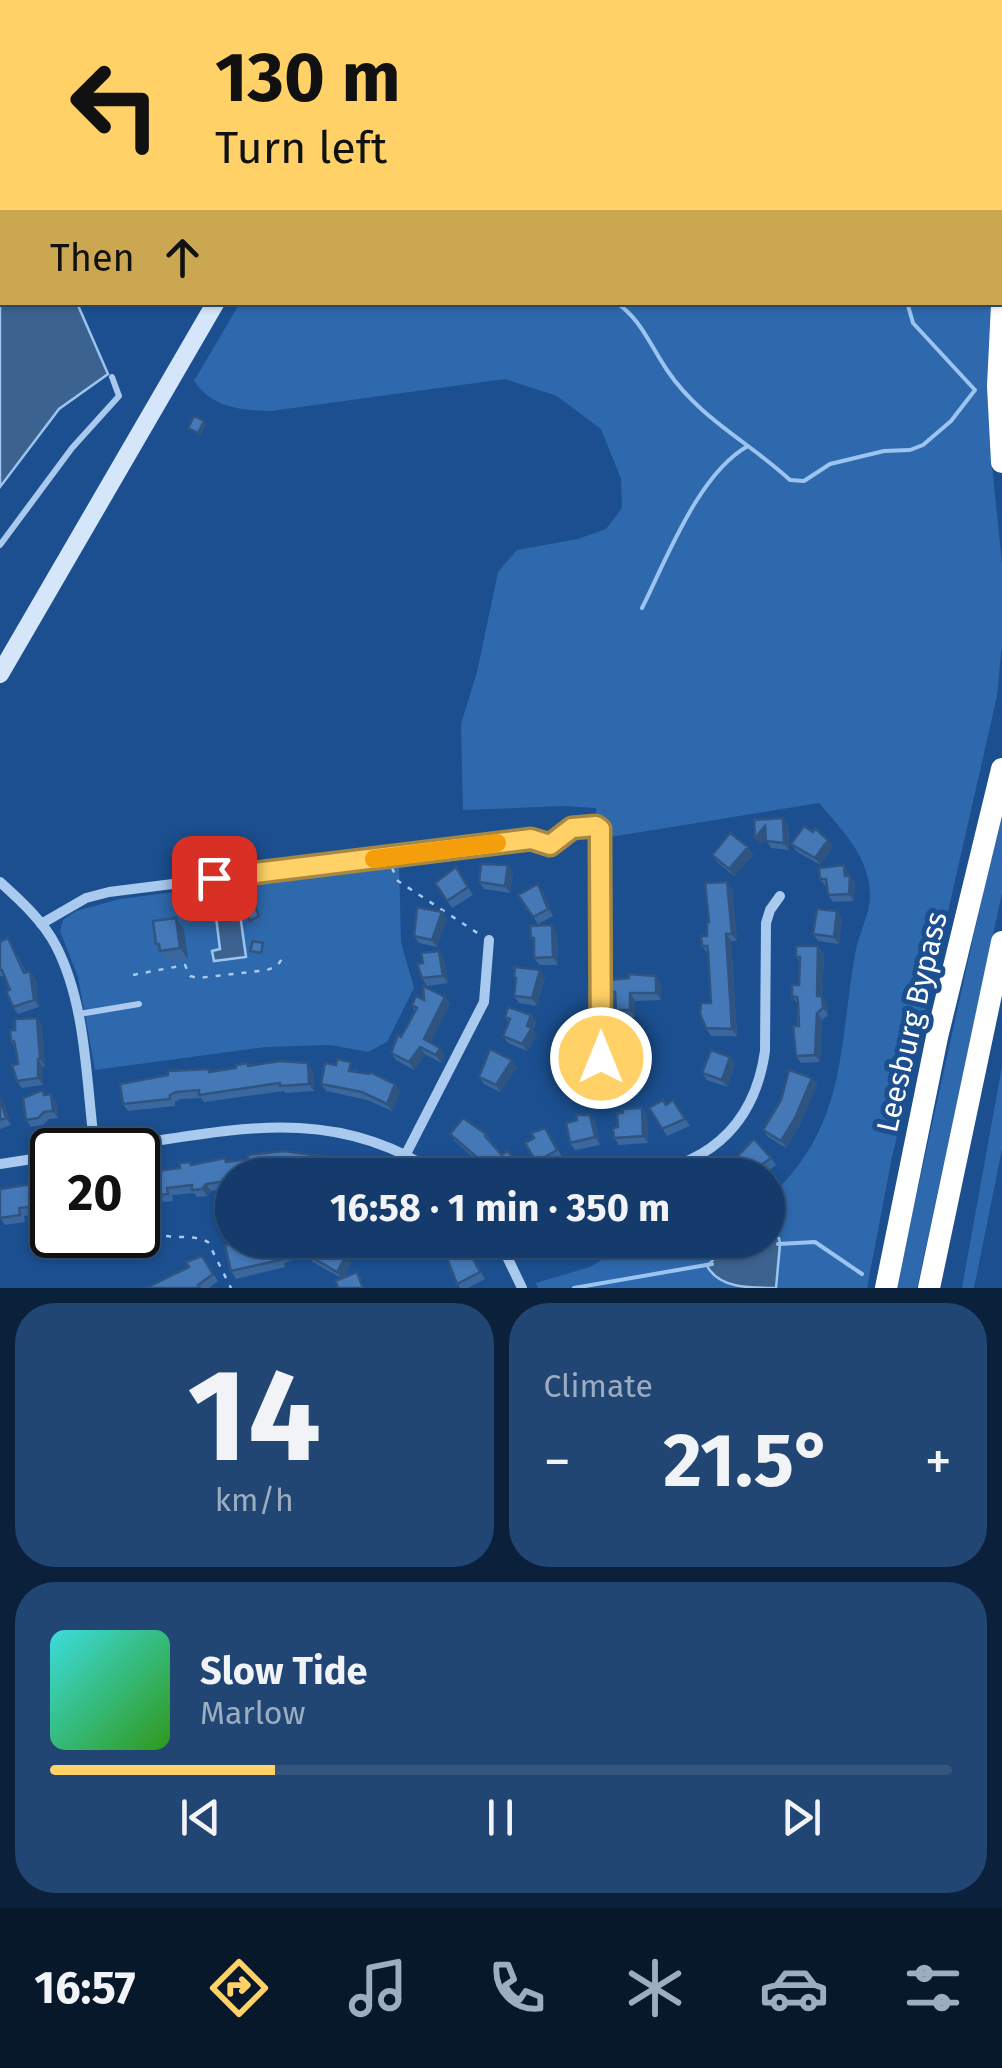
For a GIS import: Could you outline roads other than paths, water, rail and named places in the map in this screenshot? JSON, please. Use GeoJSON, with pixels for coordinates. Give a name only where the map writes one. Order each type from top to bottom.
{"type":"FeatureCollection","features":[{"type":"Feature","properties":{"kind":"highway"},"geometry":{"type":"LineString","coordinates":[[1002,305],[998,386],[1002,462]]}},
{"type":"Feature","properties":{"kind":"highway","name":"Leesburg Bypass"},"geometry":{"type":"LineString","coordinates":[[886,1288],[938,1037],[1002,770]]}},
{"type":"Feature","properties":{"kind":"highway"},"geometry":{"type":"LineString","coordinates":[[928,1288],[1002,942]]}},
{"type":"Feature","properties":{"kind":"main road"},"geometry":{"type":"LineString","coordinates":[[0,674],[214,305]]}},
{"type":"Feature","properties":{"kind":"street"},"geometry":{"type":"LineString","coordinates":[[41,924],[86,898],[109,892],[531,839],[550,845]]}},
{"type":"Feature","properties":{"kind":"street"},"geometry":{"type":"LineString","coordinates":[[0,882],[41,924],[56,946],[78,1014],[92,1128]]}},
{"type":"Feature","properties":{"kind":"street"},"geometry":{"type":"LineString","coordinates":[[694,1158],[724,1138],[749,1105],[763,1070],[766,924],[780,896]]}},
{"type":"Feature","properties":{"kind":"street"},"geometry":{"type":"LineString","coordinates":[[406,1154],[475,1026],[484,1002],[488,940]]}},
{"type":"Feature","properties":{"kind":"street"},"geometry":{"type":"LineString","coordinates":[[160,1141],[261,1128],[310,1127],[359,1135],[412,1158]]}},
{"type":"Feature","properties":{"kind":"street"},"geometry":{"type":"LineString","coordinates":[[0,1164],[30,1159]]}},
{"type":"Feature","properties":{"kind":"street"},"geometry":{"type":"LineString","coordinates":[[508,1258],[522,1288]]}},
{"type":"Feature","properties":{"kind":"lane"},"geometry":{"type":"LineString","coordinates":[[0,546],[72,448],[119,396],[112,377]]}},
{"type":"Feature","properties":{"kind":"lane"},"geometry":{"type":"LineString","coordinates":[[550,845],[572,828],[600,829],[601,1058]]}},
{"type":"Feature","properties":{"kind":"lane"},"geometry":{"type":"LineString","coordinates":[[78,1014],[139,1004]]}},
{"type":"Feature","properties":{"kind":"waterway"},"geometry":{"type":"LineString","coordinates":[[620,305],[638,324],[667,370],[694,402],[790,480],[804,481],[830,464],[923,445],[951,421],[975,390],[913,323],[908,305]]}},
{"type":"Feature","properties":{"kind":"waterway"},"geometry":{"type":"LineString","coordinates":[[642,608],[700,496],[730,459],[748,446]]}},
{"type":"Feature","properties":{"kind":"waterway"},"geometry":{"type":"LineString","coordinates":[[785,1244],[815,1242],[862,1274]]}},
{"type":"Feature","properties":{"kind":"waterway"},"geometry":{"type":"LineString","coordinates":[[574,1288],[712,1264]]}}]}
